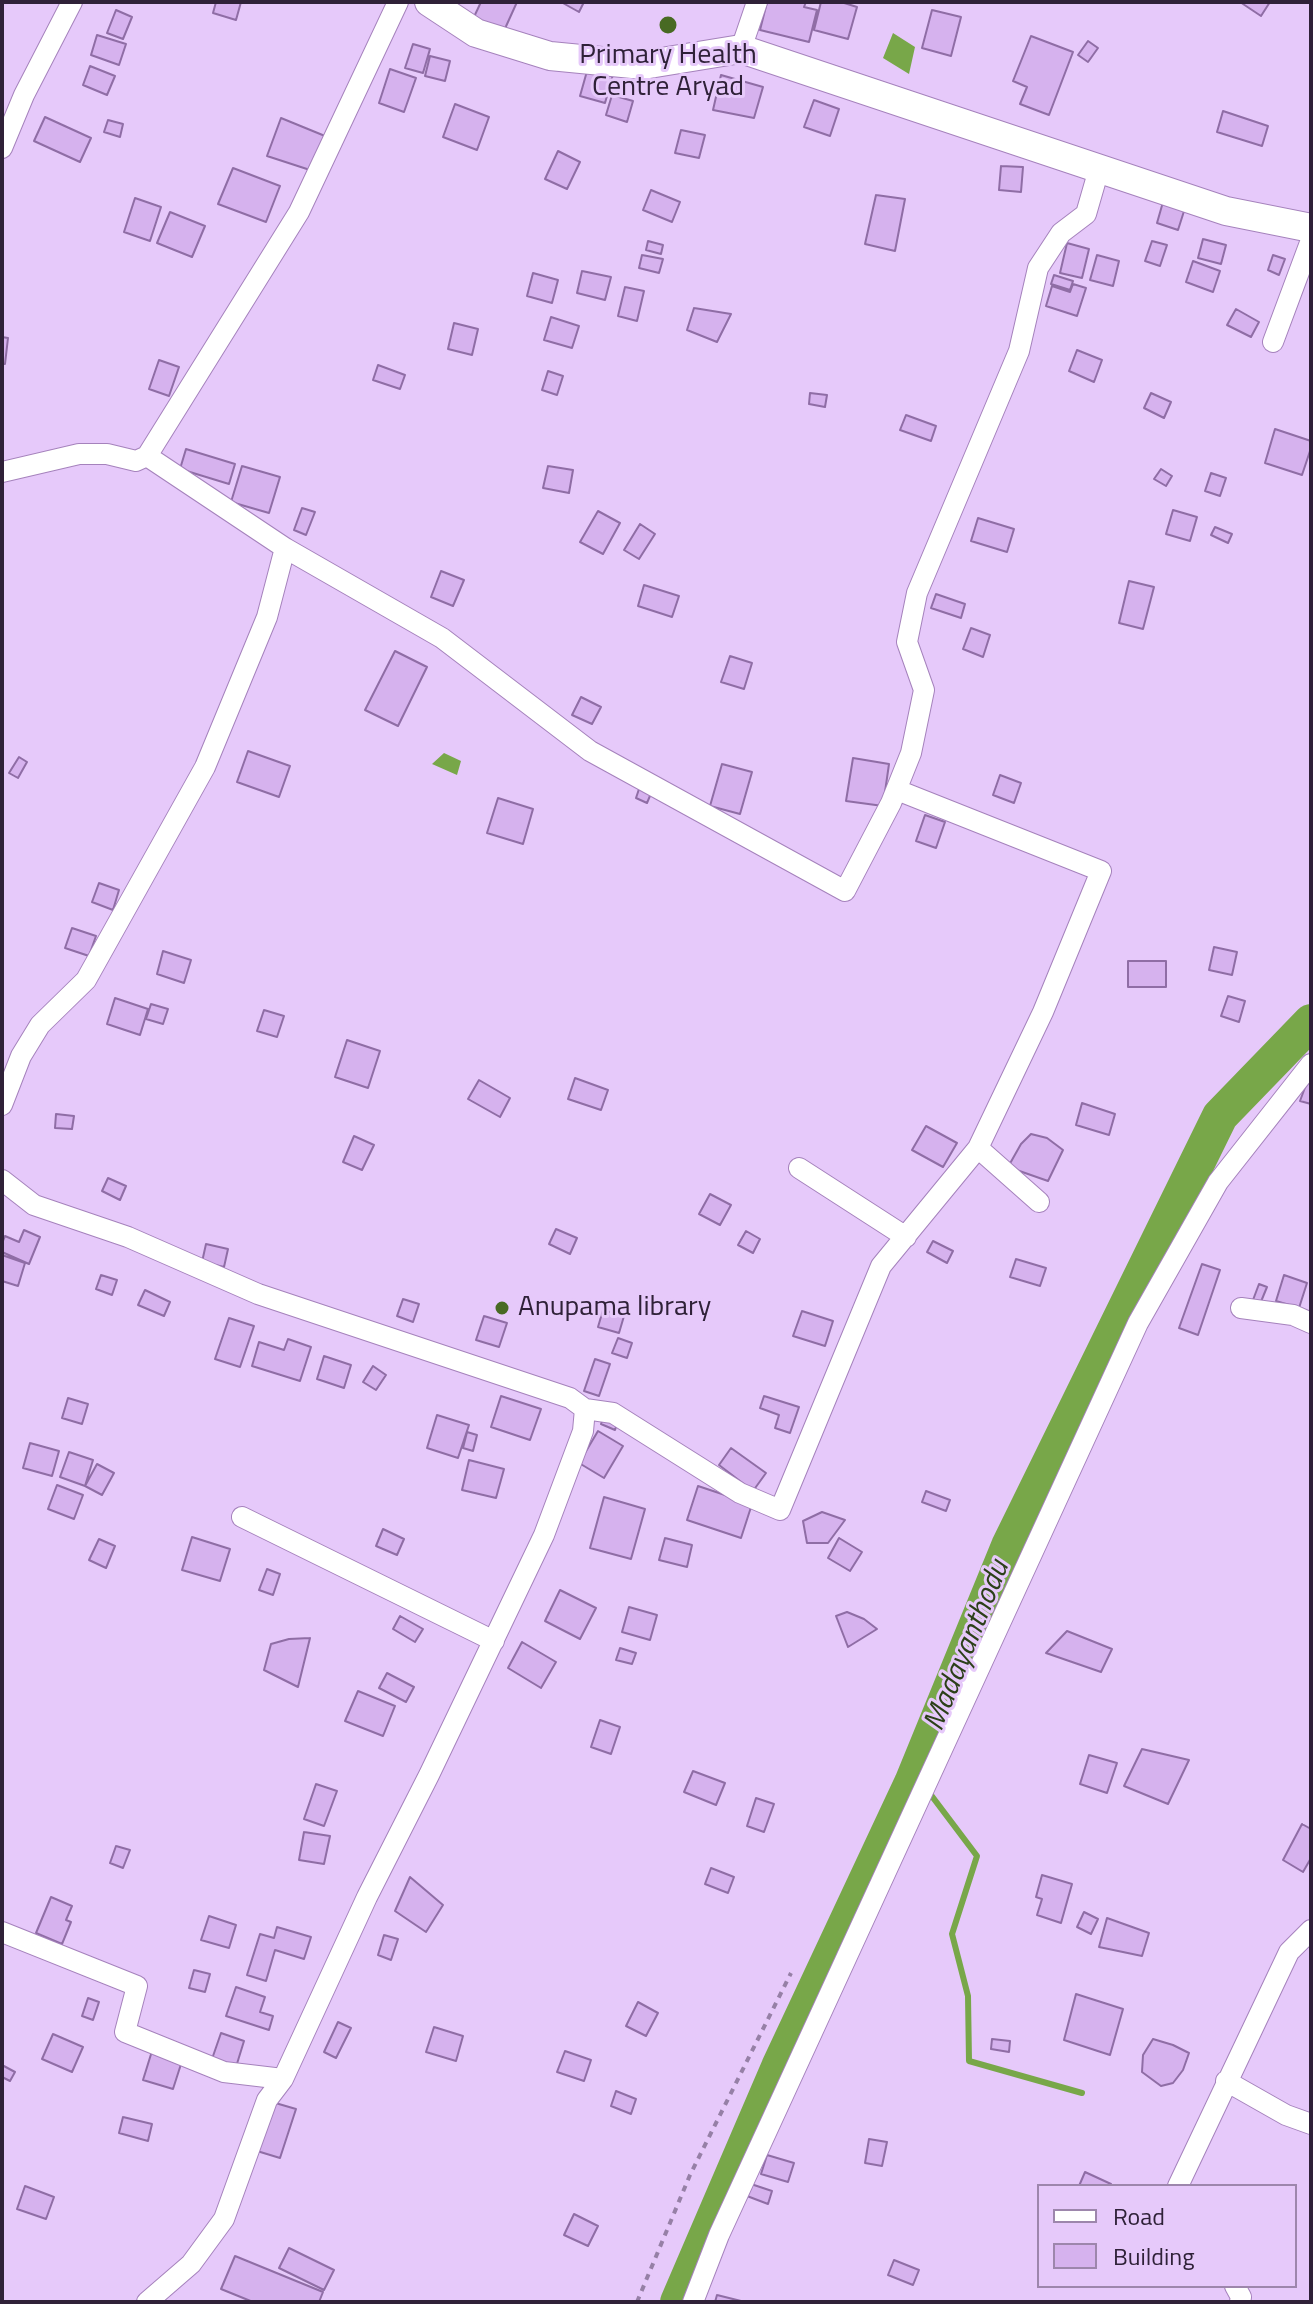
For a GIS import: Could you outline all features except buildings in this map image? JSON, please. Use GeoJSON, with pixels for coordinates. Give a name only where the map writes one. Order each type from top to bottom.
{"type":"FeatureCollection","features":[{"type":"Feature","properties":{"kind":"main road"},"geometry":{"type":"LineString","coordinates":[[429,2],[476,33],[550,56],[643,65],[741,49],[1226,211],[1311,228]]}},
{"type":"Feature","properties":{"kind":"street"},"geometry":{"type":"LineString","coordinates":[[2,148],[24,95],[72,2]]}},
{"type":"Feature","properties":{"kind":"street"},"geometry":{"type":"LineString","coordinates":[[2,472],[79,454],[107,454],[136,461],[147,456],[299,212],[398,2]]}},
{"type":"Feature","properties":{"kind":"street"},"geometry":{"type":"LineString","coordinates":[[741,49],[757,2]]}},
{"type":"Feature","properties":{"kind":"street"},"geometry":{"type":"LineString","coordinates":[[147,456],[285,548],[442,638],[590,751],[845,891],[897,790],[911,753],[924,690],[907,642],[917,593],[1019,351],[1038,268],[1061,233],[1086,214],[1099,169]]}},
{"type":"Feature","properties":{"kind":"street"},"geometry":{"type":"LineString","coordinates":[[1273,342],[1311,240]]}},
{"type":"Feature","properties":{"kind":"street"},"geometry":{"type":"LineString","coordinates":[[2,1105],[27,1045],[40,1025],[86,980],[205,767],[267,617],[285,548]]}},
{"type":"Feature","properties":{"kind":"street"},"geometry":{"type":"LineString","coordinates":[[2,1180],[34,1205],[128,1237],[258,1294],[570,1398],[585,1409],[613,1413],[740,1493],[780,1510],[881,1266],[978,1148],[1043,1012],[1101,871],[897,790]]}},
{"type":"Feature","properties":{"kind":"street"},"geometry":{"type":"LineString","coordinates":[[693,2302],[719,2235],[1138,1323],[1218,1182],[1311,1064]]}},
{"type":"Feature","properties":{"kind":"street"},"geometry":{"type":"LineString","coordinates":[[978,1148],[1039,1202]]}},
{"type":"Feature","properties":{"kind":"street"},"geometry":{"type":"LineString","coordinates":[[799,1168],[906,1237]]}},
{"type":"Feature","properties":{"kind":"street"},"geometry":{"type":"LineString","coordinates":[[1241,1308],[1293,1315],[1311,1323]]}},
{"type":"Feature","properties":{"kind":"street"},"geometry":{"type":"LineString","coordinates":[[147,2302],[191,2264],[224,2219],[267,2100],[283,2079],[367,1897],[544,1535],[583,1431],[585,1409]]}},
{"type":"Feature","properties":{"kind":"street"},"geometry":{"type":"LineString","coordinates":[[242,1517],[494,1641]]}},
{"type":"Feature","properties":{"kind":"street"},"geometry":{"type":"LineString","coordinates":[[1179,2184],[1289,1952],[1311,1930]]}},
{"type":"Feature","properties":{"kind":"street"},"geometry":{"type":"LineString","coordinates":[[2,1932],[137,1986],[125,2032],[224,2072],[283,2079]]}},
{"type":"Feature","properties":{"kind":"street"},"geometry":{"type":"LineString","coordinates":[[1226,2081],[1286,2115],[1311,2124]]}},
{"type":"Feature","properties":{"kind":"path"},"geometry":{"type":"LineString","coordinates":[[637,2302],[690,2175],[791,1973]]}},
{"type":"Feature","properties":{"kind":"shaded area"},"geometry":{"type":"Polygon","coordinates":[[[893,33],[915,47],[909,74],[883,58],[893,33]]]}},
{"type":"Feature","properties":{"kind":"shaded area"},"geometry":{"type":"Polygon","coordinates":[[[444,753],[461,761],[457,775],[432,764],[444,753]]]}},
{"type":"Feature","properties":{"kind":"waterway","name":"Madayanthodu"},"geometry":{"type":"LineString","coordinates":[[678,2302],[779,2067],[912,1783],[1009,1546],[1220,1116],[1311,1022]]}},
{"type":"Feature","properties":{"kind":"waterway"},"geometry":{"type":"LineString","coordinates":[[928,1791],[977,1856],[952,1934],[968,1996],[969,2061],[1082,2093]]}},
{"type":"Feature","properties":{"kind":"place","name":"Primary Health Centre Aryad"},"geometry":{"type":"Point","coordinates":[668,25]}},
{"type":"Feature","properties":{"kind":"place","name":"Anupama library"},"geometry":{"type":"Point","coordinates":[502,1308]}}]}
